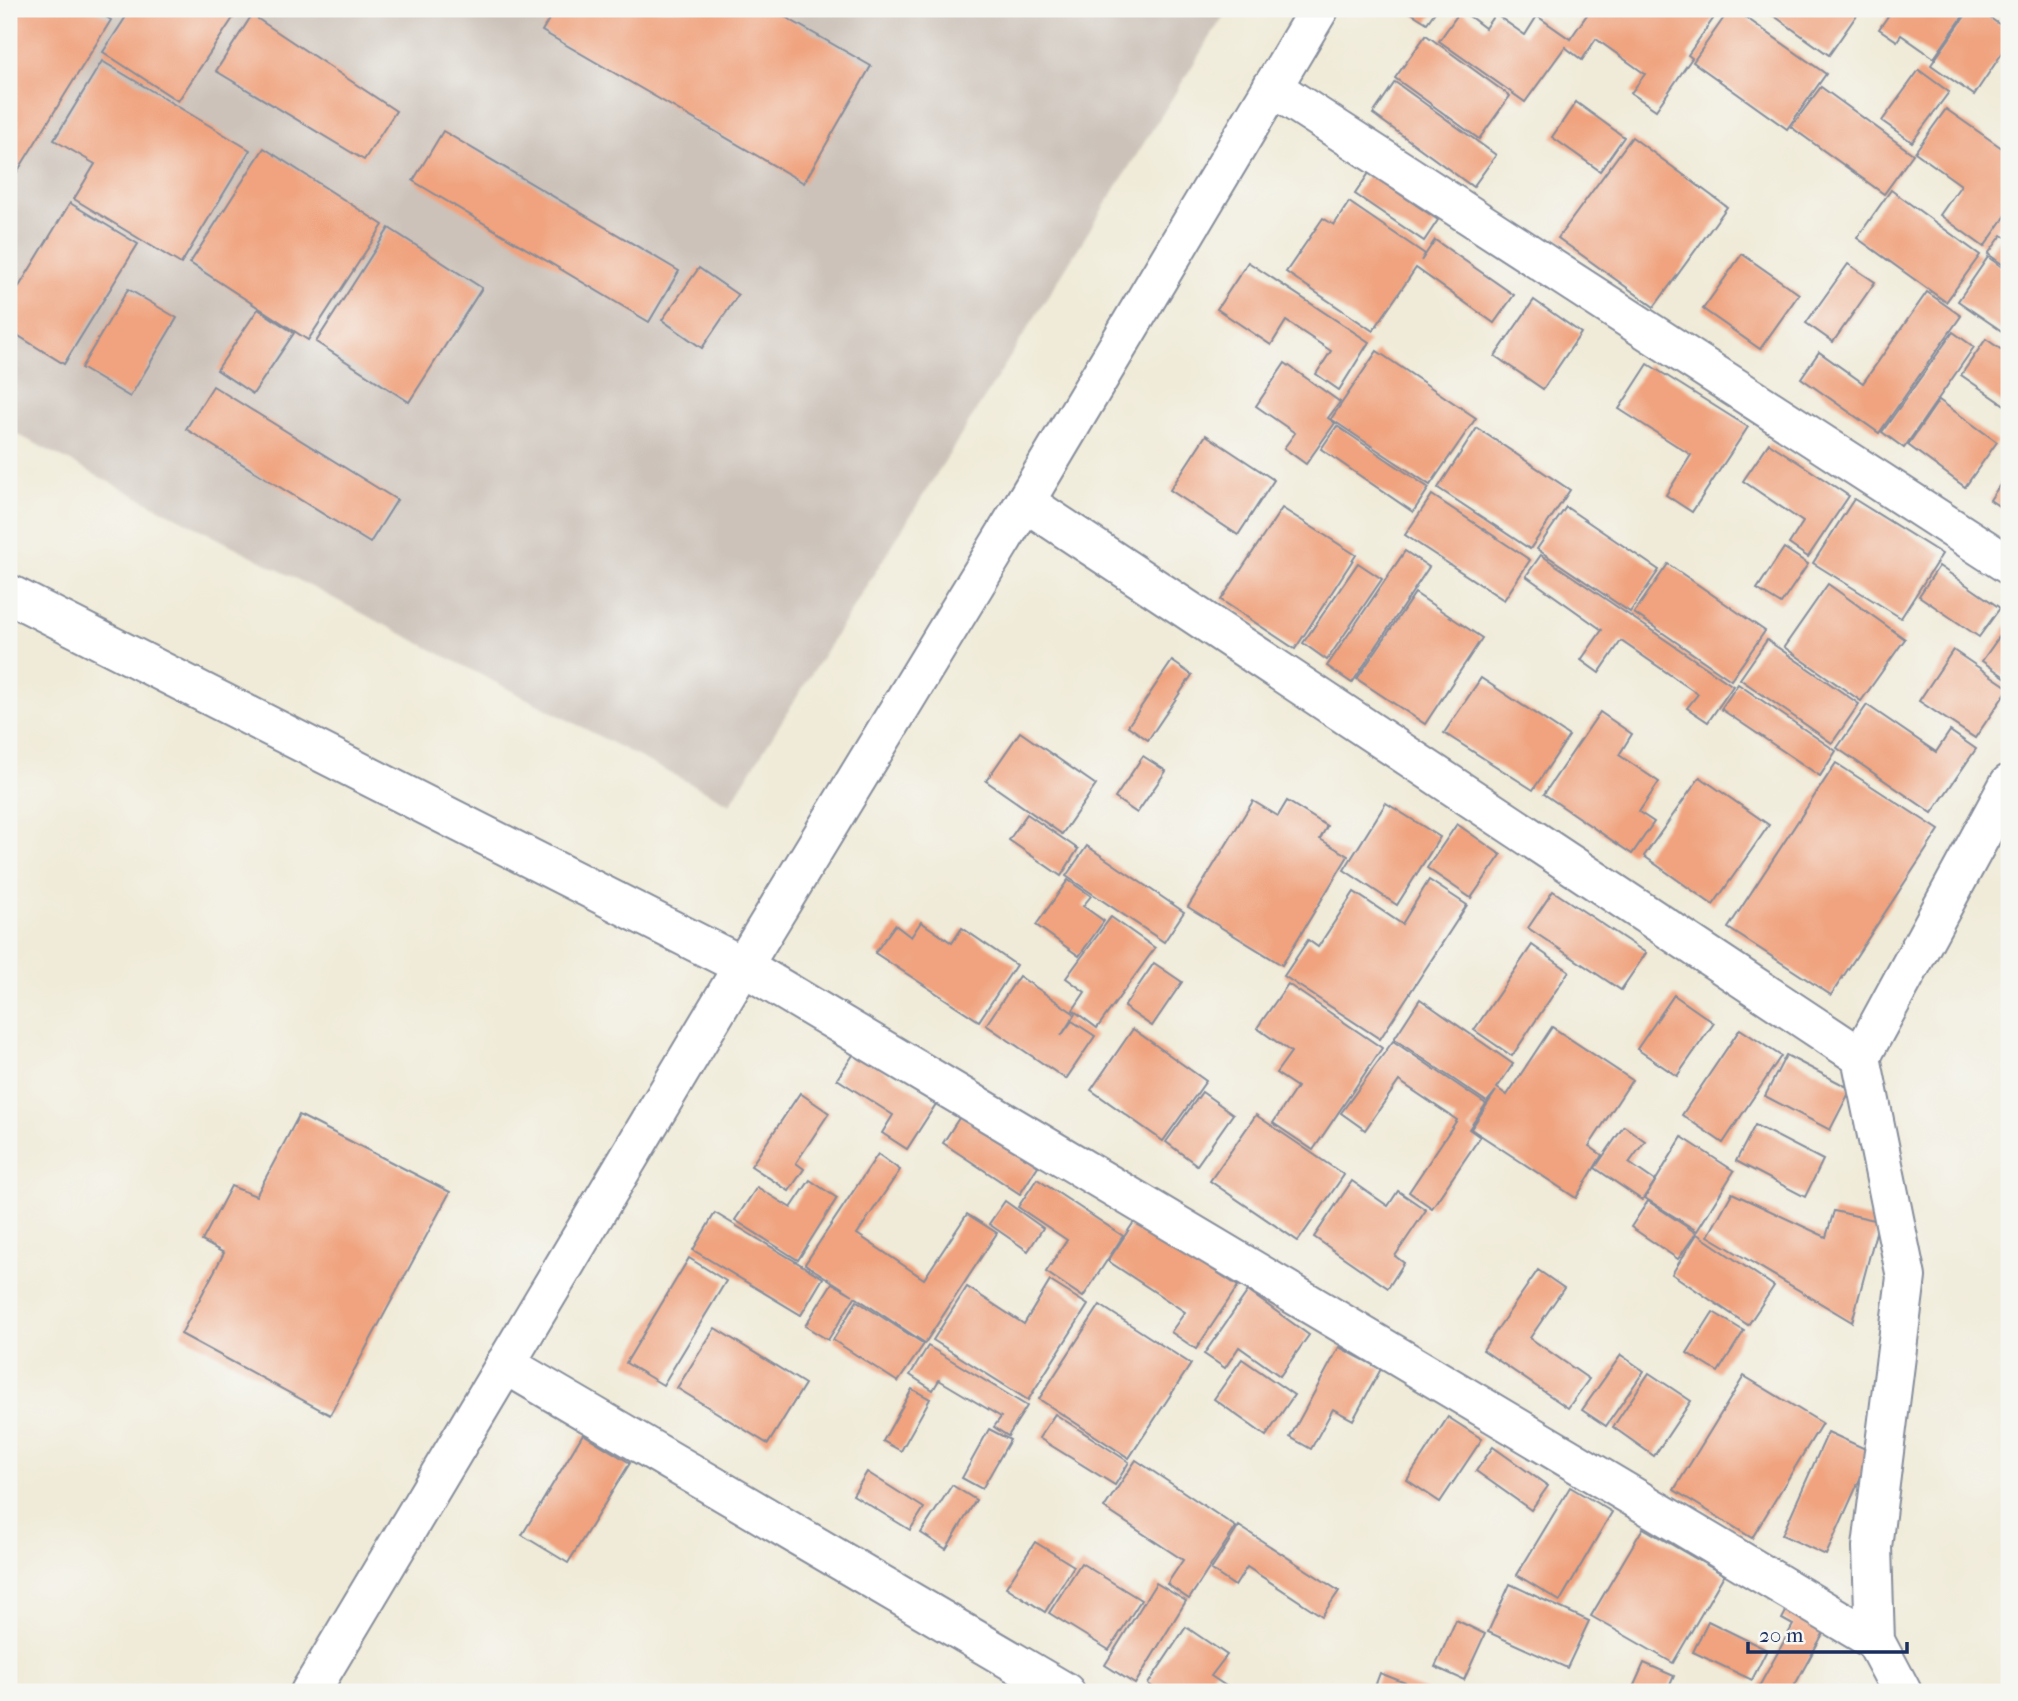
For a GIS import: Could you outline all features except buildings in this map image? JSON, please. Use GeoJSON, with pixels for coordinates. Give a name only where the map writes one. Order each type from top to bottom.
{"type":"FeatureCollection","features":[{"type":"Feature","properties":{"kind":"street"},"geometry":{"type":"LineString","coordinates":[[310,1692],[1319,9]]}},
{"type":"Feature","properties":{"kind":"street"},"geometry":{"type":"LineString","coordinates":[[1272,87],[2009,565]]}},
{"type":"Feature","properties":{"kind":"street"},"geometry":{"type":"LineString","coordinates":[[1024,502],[1861,1058]]}},
{"type":"Feature","properties":{"kind":"street"},"geometry":{"type":"LineString","coordinates":[[9,594],[743,966],[1874,1641]]}},
{"type":"Feature","properties":{"kind":"street"},"geometry":{"type":"LineString","coordinates":[[1902,1692],[1874,1641],[1872,1547],[1906,1277],[1861,1058],[2009,783]]}},
{"type":"Feature","properties":{"kind":"street"},"geometry":{"type":"LineString","coordinates":[[505,1364],[1065,1692]]}},
{"type":"Feature","properties":{"kind":"shaded area"},"geometry":{"type":"Polygon","coordinates":[[[9,9],[1228,9],[730,804],[9,430],[9,9]]]}}]}
